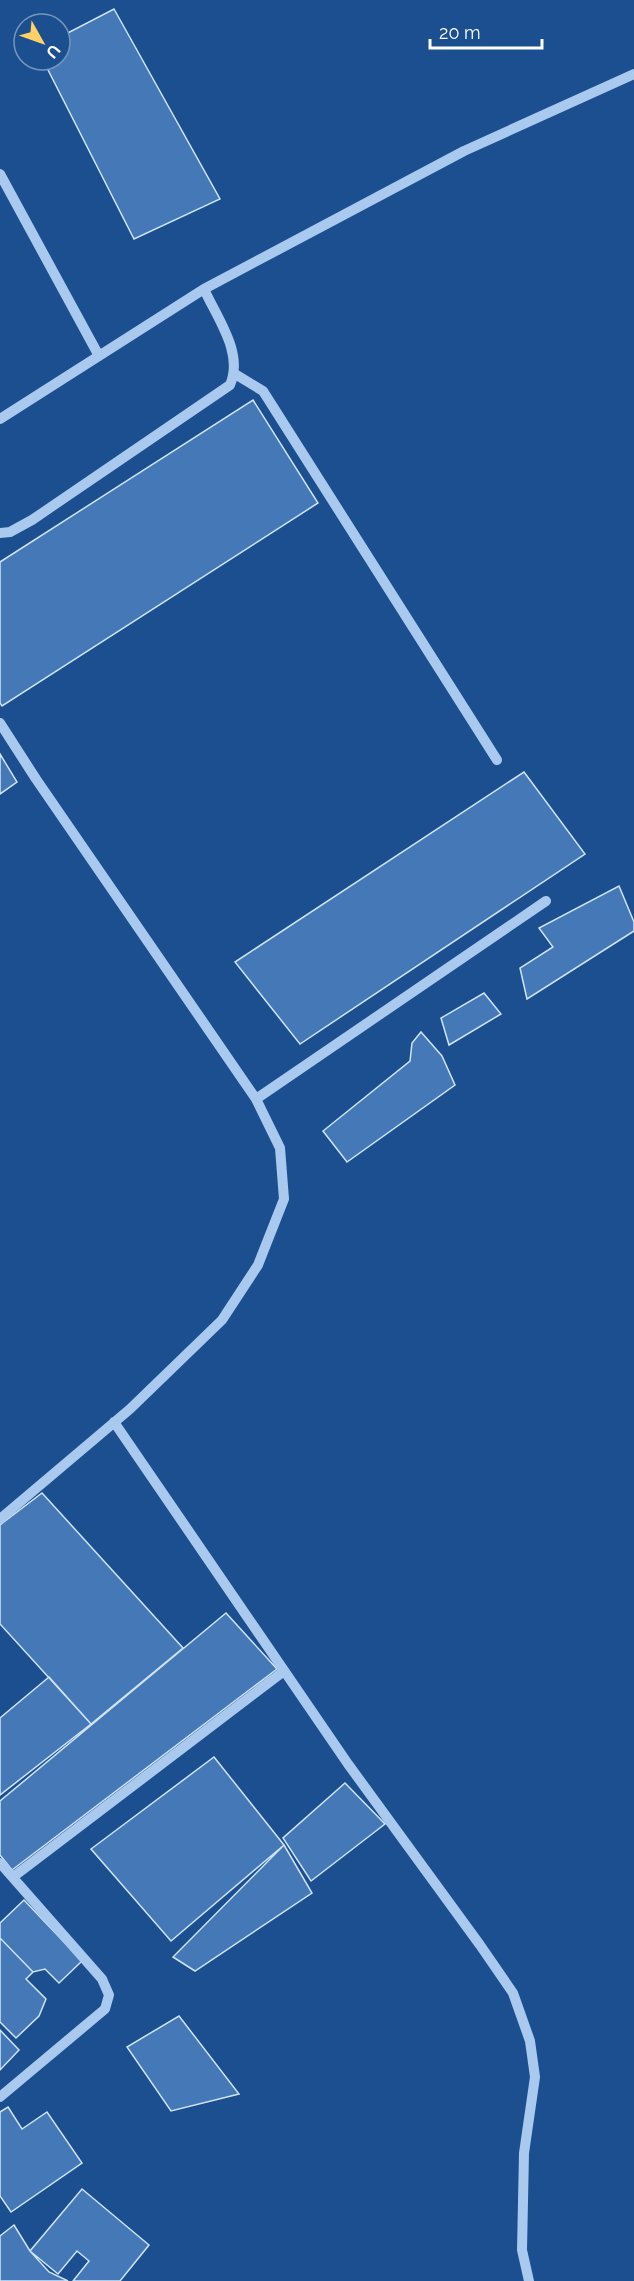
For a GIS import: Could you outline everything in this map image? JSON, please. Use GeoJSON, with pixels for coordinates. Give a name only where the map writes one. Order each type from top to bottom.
{"type":"FeatureCollection","features":[{"type":"Feature","properties":{"kind":"street"},"geometry":{"type":"LineString","coordinates":[[0,419],[204,289],[464,151],[634,74]]}},
{"type":"Feature","properties":{"kind":"street"},"geometry":{"type":"LineString","coordinates":[[0,174],[99,356]]}},
{"type":"Feature","properties":{"kind":"street"},"geometry":{"type":"LineString","coordinates":[[0,533],[10,532],[33,520],[230,385],[235,374],[233,351],[204,289]]}},
{"type":"Feature","properties":{"kind":"street"},"geometry":{"type":"LineString","coordinates":[[235,374],[263,391],[497,760]]}},
{"type":"Feature","properties":{"kind":"street"},"geometry":{"type":"LineString","coordinates":[[0,723],[256,1099],[280,1148],[284,1199],[258,1265],[222,1320],[114,1422],[0,1519]]}},
{"type":"Feature","properties":{"kind":"street"},"geometry":{"type":"LineString","coordinates":[[256,1099],[546,901]]}},
{"type":"Feature","properties":{"kind":"street"},"geometry":{"type":"LineString","coordinates":[[114,1422],[284,1671],[513,1993],[530,2041],[535,2077],[524,2153],[522,2250],[529,2281]]}},
{"type":"Feature","properties":{"kind":"street"},"geometry":{"type":"LineString","coordinates":[[13,1877],[284,1671]]}},
{"type":"Feature","properties":{"kind":"street"},"geometry":{"type":"LineString","coordinates":[[0,1863],[102,1980],[109,1995],[105,2009],[0,2097]]}},
{"type":"Feature","properties":{"kind":"building"},"geometry":{"type":"Polygon","coordinates":[[[114,9],[220,199],[134,239],[49,72],[72,72],[72,31],[114,9]]]}},
{"type":"Feature","properties":{"kind":"building"},"geometry":{"type":"Polygon","coordinates":[[[253,400],[318,503],[2,706],[0,703],[0,562],[253,400]]]}},
{"type":"Feature","properties":{"kind":"building"},"geometry":{"type":"Polygon","coordinates":[[[0,754],[17,782],[0,794],[0,754]]]}},
{"type":"Feature","properties":{"kind":"building"},"geometry":{"type":"Polygon","coordinates":[[[524,772],[585,854],[300,1044],[235,962],[524,772]]]}},
{"type":"Feature","properties":{"kind":"building"},"geometry":{"type":"Polygon","coordinates":[[[619,886],[634,922],[634,931],[527,999],[520,968],[553,947],[539,928],[619,886]]]}},
{"type":"Feature","properties":{"kind":"building"},"geometry":{"type":"Polygon","coordinates":[[[484,993],[501,1014],[449,1045],[441,1018],[484,993]]]}},
{"type":"Feature","properties":{"kind":"building"},"geometry":{"type":"Polygon","coordinates":[[[421,1032],[442,1056],[455,1085],[347,1162],[323,1131],[410,1061],[412,1043],[421,1032]]]}},
{"type":"Feature","properties":{"kind":"building"},"geometry":{"type":"Polygon","coordinates":[[[42,1493],[183,1648],[91,1724],[0,1624],[0,1525],[42,1493]]]}},
{"type":"Feature","properties":{"kind":"building"},"geometry":{"type":"Polygon","coordinates":[[[226,1613],[277,1669],[12,1870],[0,1855],[0,1801],[226,1613]]]}},
{"type":"Feature","properties":{"kind":"building"},"geometry":{"type":"Polygon","coordinates":[[[49,1677],[91,1724],[0,1795],[0,1718],[49,1677]]]}},
{"type":"Feature","properties":{"kind":"building"},"geometry":{"type":"Polygon","coordinates":[[[214,1757],[284,1845],[171,1941],[91,1849],[214,1757]]]}},
{"type":"Feature","properties":{"kind":"building"},"geometry":{"type":"Polygon","coordinates":[[[345,1783],[385,1824],[311,1881],[283,1838],[345,1783]]]}},
{"type":"Feature","properties":{"kind":"building"},"geometry":{"type":"Polygon","coordinates":[[[284,1845],[312,1893],[195,1971],[173,1957],[284,1845]]]}},
{"type":"Feature","properties":{"kind":"building"},"geometry":{"type":"Polygon","coordinates":[[[24,1900],[82,1961],[59,1983],[45,1969],[33,1972],[0,1938],[0,1923],[24,1900]]]}},
{"type":"Feature","properties":{"kind":"building"},"geometry":{"type":"Polygon","coordinates":[[[0,1938],[33,1972],[26,1979],[46,1999],[39,2016],[16,2038],[0,2022],[0,1938]]]}},
{"type":"Feature","properties":{"kind":"building"},"geometry":{"type":"Polygon","coordinates":[[[179,2016],[239,2094],[171,2111],[127,2047],[179,2016]]]}},
{"type":"Feature","properties":{"kind":"building"},"geometry":{"type":"Polygon","coordinates":[[[0,2030],[19,2050],[0,2070],[0,2030]]]}},
{"type":"Feature","properties":{"kind":"building"},"geometry":{"type":"Polygon","coordinates":[[[8,2107],[22,2129],[47,2112],[82,2163],[11,2212],[0,2196],[0,2112],[8,2107]]]}},
{"type":"Feature","properties":{"kind":"building"},"geometry":{"type":"Polygon","coordinates":[[[82,2189],[149,2245],[120,2281],[73,2281],[89,2261],[77,2251],[58,2274],[30,2251],[82,2189]]]}},
{"type":"Feature","properties":{"kind":"building"},"geometry":{"type":"Polygon","coordinates":[[[14,2225],[30,2251],[49,2272],[68,2281],[0,2281],[0,2236],[14,2225]]]}}]}
